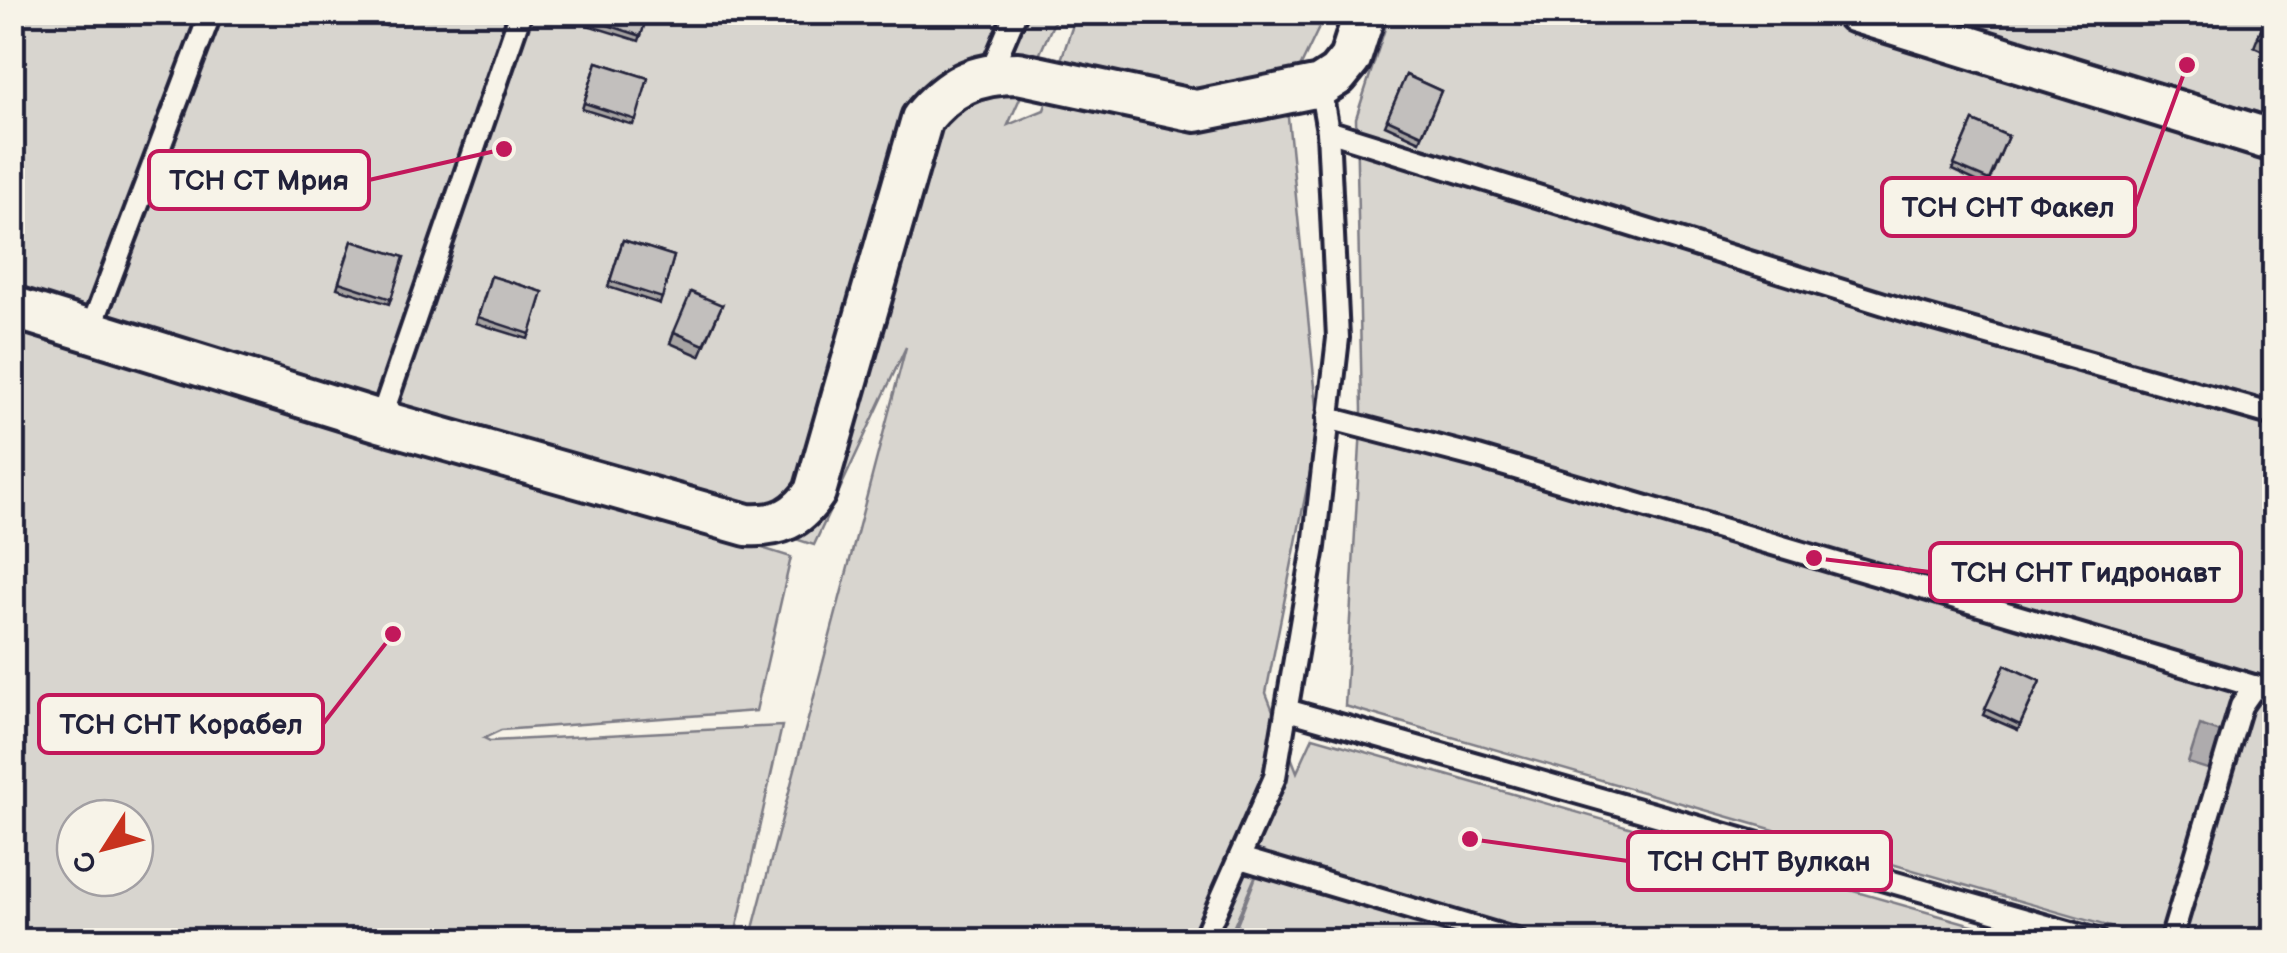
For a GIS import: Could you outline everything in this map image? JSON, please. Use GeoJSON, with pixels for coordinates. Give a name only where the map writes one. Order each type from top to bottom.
{"type":"FeatureCollection","features":[{"type":"Feature","properties":{"kind":"street"},"geometry":{"type":"LineString","coordinates":[[15,314],[90,331],[380,420],[747,525],[768,526],[788,520],[816,492],[922,120],[940,97],[963,81],[990,73],[1018,73],[1196,111],[1320,86],[1337,75],[1350,59],[1364,12]]}},
{"type":"Feature","properties":{"kind":"street"},"geometry":{"type":"LineString","coordinates":[[1856,12],[2274,141]]}},
{"type":"Feature","properties":{"kind":"lane"},"geometry":{"type":"LineString","coordinates":[[90,331],[211,12]]}},
{"type":"Feature","properties":{"kind":"lane"},"geometry":{"type":"LineString","coordinates":[[380,420],[520,12]]}},
{"type":"Feature","properties":{"kind":"lane"},"geometry":{"type":"LineString","coordinates":[[990,73],[1016,12]]}},
{"type":"Feature","properties":{"kind":"lane"},"geometry":{"type":"LineString","coordinates":[[1203,940],[1275,777],[1314,547],[1338,338],[1328,131],[1320,86]]}},
{"type":"Feature","properties":{"kind":"lane"},"geometry":{"type":"LineString","coordinates":[[1328,131],[1910,312],[2274,415]]}},
{"type":"Feature","properties":{"kind":"lane"},"geometry":{"type":"LineString","coordinates":[[1328,418],[1478,456],[2265,689]]}},
{"type":"Feature","properties":{"kind":"lane"},"geometry":{"type":"LineString","coordinates":[[2171,940],[2241,706],[2265,689]]}},
{"type":"Feature","properties":{"kind":"lane"},"geometry":{"type":"LineString","coordinates":[[1286,710],[2096,940]]}},
{"type":"Feature","properties":{"kind":"lane"},"geometry":{"type":"LineString","coordinates":[[1240,858],[1516,940]]}},
{"type":"Feature","properties":{"kind":"shaded area"},"geometry":{"type":"Polygon","coordinates":[[[13,13],[1058,13],[1008,125],[1044,110],[1077,13],[1326,13],[1286,97],[1319,427],[1266,693],[1297,772],[1313,737],[2025,940],[1231,940],[1264,856],[1228,940],[750,940],[906,347],[814,545],[13,285],[13,13]]]}},
{"type":"Feature","properties":{"kind":"shaded area"},"geometry":{"type":"Polygon","coordinates":[[[1390,13],[1805,13],[2274,147],[2274,940],[2155,940],[1345,706],[1362,410],[1356,118],[1390,13]]]}},
{"type":"Feature","properties":{"kind":"shaded area"},"geometry":{"type":"Polygon","coordinates":[[[1925,13],[2274,13],[2274,117],[1925,13]]]}},
{"type":"Feature","properties":{"kind":"shaded area"},"geometry":{"type":"Polygon","coordinates":[[[12,316],[791,557],[756,711],[501,730],[484,738],[490,741],[782,726],[734,940],[13,940],[12,316]]]}},
{"type":"Feature","properties":{"kind":"shaded area"},"geometry":{"type":"Polygon","coordinates":[[[2200,725],[2229,735],[2217,772],[2188,763],[2200,725]]]}},
{"type":"Feature","properties":{"kind":"building"},"geometry":{"type":"Polygon","coordinates":[[[364,12],[390,12],[388,20],[364,12]]]}},
{"type":"Feature","properties":{"kind":"building"},"geometry":{"type":"Polygon","coordinates":[[[591,12],[648,12],[641,36],[589,19],[591,12]]]}},
{"type":"Feature","properties":{"kind":"building"},"geometry":{"type":"Polygon","coordinates":[[[2268,12],[2274,12],[2274,43],[2258,36],[2268,12]]]}},
{"type":"Feature","properties":{"kind":"building"},"geometry":{"type":"Polygon","coordinates":[[[597,62],[648,78],[636,120],[584,103],[597,62]]]}},
{"type":"Feature","properties":{"kind":"building"},"geometry":{"type":"Polygon","coordinates":[[[1406,75],[1441,91],[1422,135],[1387,119],[1406,75]]]}},
{"type":"Feature","properties":{"kind":"building"},"geometry":{"type":"Polygon","coordinates":[[[1973,121],[2008,136],[1989,180],[1954,165],[1973,121]]]}},
{"type":"Feature","properties":{"kind":"building"},"geometry":{"type":"Polygon","coordinates":[[[623,240],[674,256],[662,298],[610,281],[623,240]]]}},
{"type":"Feature","properties":{"kind":"building"},"geometry":{"type":"Polygon","coordinates":[[[352,241],[404,257],[391,299],[339,282],[352,241]]]}},
{"type":"Feature","properties":{"kind":"building"},"geometry":{"type":"Polygon","coordinates":[[[491,276],[543,292],[530,334],[478,317],[491,276]]]}},
{"type":"Feature","properties":{"kind":"building"},"geometry":{"type":"Polygon","coordinates":[[[691,292],[722,305],[704,345],[674,332],[691,292]]]}},
{"type":"Feature","properties":{"kind":"building"},"geometry":{"type":"Polygon","coordinates":[[[2005,665],[2040,681],[2020,725],[1985,709],[2005,665]]]}},
{"type":"Feature","properties":{"kind":"place","name":"ТСН СНТ Факел"},"geometry":{"type":"Point","coordinates":[2187,65]}},
{"type":"Feature","properties":{"kind":"place","name":"ТСН СТ Мрия"},"geometry":{"type":"Point","coordinates":[504,149]}},
{"type":"Feature","properties":{"kind":"place","name":"ТСН СНТ Гидронавт"},"geometry":{"type":"Point","coordinates":[1814,558]}},
{"type":"Feature","properties":{"kind":"place","name":"ТСН СНТ Корабел"},"geometry":{"type":"Point","coordinates":[393,634]}},
{"type":"Feature","properties":{"kind":"place","name":"ТСН СНТ Вулкан"},"geometry":{"type":"Point","coordinates":[1470,839]}}]}
